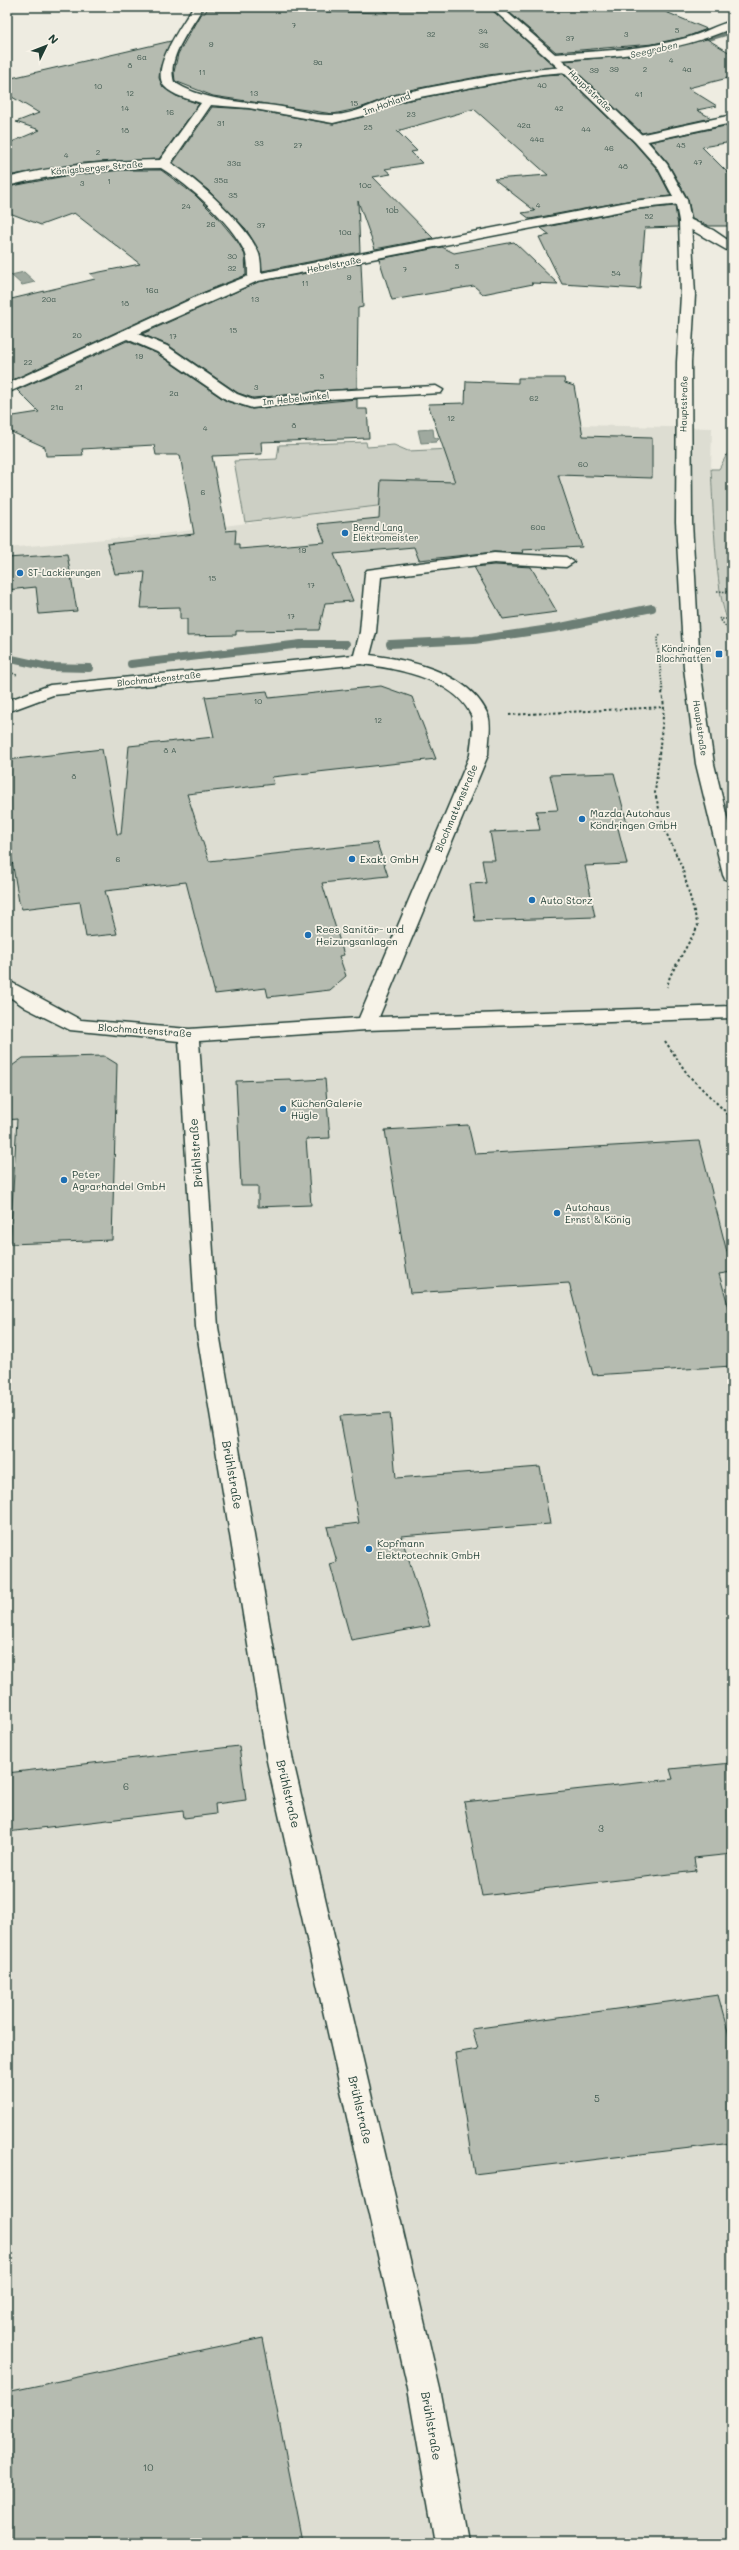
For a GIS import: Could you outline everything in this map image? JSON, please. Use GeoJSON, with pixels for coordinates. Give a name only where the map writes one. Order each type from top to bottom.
{"type":"FeatureCollection","features":[{"type":"Feature","properties":{"kind":"street","name":"Im Hohland"},"geometry":{"type":"LineString","coordinates":[[198,7],[167,62],[166,74],[169,84],[183,93],[208,102],[249,105],[333,119],[358,114],[401,97],[424,92],[542,71],[566,69]]}},
{"type":"Feature","properties":{"kind":"street","name":"Hauptstraße"},"geometry":{"type":"LineString","coordinates":[[495,7],[554,57],[639,139],[663,167],[681,200],[685,221],[688,295],[684,362],[684,522],[696,709],[705,764],[732,875]]}},
{"type":"Feature","properties":{"kind":"street"},"geometry":{"type":"LineString","coordinates":[[554,57],[624,53],[662,46],[704,36],[732,24]]}},
{"type":"Feature","properties":{"kind":"street"},"geometry":{"type":"LineString","coordinates":[[208,102],[164,164],[176,171],[213,205],[252,252],[255,278]]}},
{"type":"Feature","properties":{"kind":"street"},"geometry":{"type":"LineString","coordinates":[[639,139],[732,119]]}},
{"type":"Feature","properties":{"kind":"street","name":"Königsberger Straße"},"geometry":{"type":"LineString","coordinates":[[7,182],[59,170],[125,164],[164,164]]}},
{"type":"Feature","properties":{"kind":"street","name":"Hebelstraße"},"geometry":{"type":"LineString","coordinates":[[7,390],[126,334],[255,278],[632,206],[681,200]]}},
{"type":"Feature","properties":{"kind":"street"},"geometry":{"type":"LineString","coordinates":[[685,221],[708,233],[732,249]]}},
{"type":"Feature","properties":{"kind":"street","name":"Im Hebelwinkel"},"geometry":{"type":"LineString","coordinates":[[126,334],[162,349],[232,397],[252,404],[330,395],[436,390]]}},
{"type":"Feature","properties":{"kind":"street"},"geometry":{"type":"LineString","coordinates":[[361,658],[368,632],[373,573],[494,558],[566,562]]}},
{"type":"Feature","properties":{"kind":"street","name":"Blochmattenstraße"},"geometry":{"type":"LineString","coordinates":[[7,707],[50,690],[361,658],[389,662],[435,676],[465,696],[480,716],[479,755],[387,979],[366,1024]]}},
{"type":"Feature","properties":{"kind":"street","name":"Blochmattenstraße"},"geometry":{"type":"LineString","coordinates":[[7,986],[33,1004],[78,1026],[189,1035],[366,1024],[732,1012]]}},
{"type":"Feature","properties":{"kind":"street","name":"Brühlstraße"},"geometry":{"type":"LineString","coordinates":[[189,1035],[207,1327],[280,1761],[424,2389],[452,2543]]}},
{"type":"Feature","properties":{"kind":"path"},"geometry":{"type":"LineString","coordinates":[[714,591],[732,592]]}},
{"type":"Feature","properties":{"kind":"path"},"geometry":{"type":"LineString","coordinates":[[689,607],[664,628],[657,640],[664,707],[655,793],[664,828],[682,867],[698,926],[670,976],[661,1015],[661,1033],[673,1055],[688,1075],[732,1118]]}},
{"type":"Feature","properties":{"kind":"path"},"geometry":{"type":"LineString","coordinates":[[732,620],[719,619],[732,634]]}},
{"type":"Feature","properties":{"kind":"path"},"geometry":{"type":"LineString","coordinates":[[480,716],[664,707],[696,709]]}},
{"type":"Feature","properties":{"kind":"shaded area"},"geometry":{"type":"Polygon","coordinates":[[[24,272],[35,282],[22,285],[11,275],[24,272]]]}},
{"type":"Feature","properties":{"kind":"shaded area"},"geometry":{"type":"Polygon","coordinates":[[[496,423],[712,428],[711,469],[718,570],[723,614],[732,628],[732,2543],[7,2543],[7,548],[161,534],[460,496],[496,423]]]}},
{"type":"Feature","properties":{"kind":"shaded area"},"geometry":{"type":"Polygon","coordinates":[[[433,429],[434,437],[439,439],[436,442],[421,443],[418,430],[433,429]]]}},
{"type":"Feature","properties":{"kind":"shaded area"},"geometry":{"type":"Polygon","coordinates":[[[366,442],[367,447],[394,445],[408,451],[473,448],[460,496],[245,522],[234,461],[277,459],[279,445],[366,442]]]}},
{"type":"Feature","properties":{"kind":"shaded area"},"geometry":{"type":"Polygon","coordinates":[[[732,445],[732,626],[726,617],[718,578],[711,469],[719,469],[732,445]]]}},
{"type":"Feature","properties":{"kind":"building"},"geometry":{"type":"Polygon","coordinates":[[[376,7],[489,7],[555,67],[488,75],[409,90],[357,109],[333,114],[213,96],[175,81],[174,72],[178,54],[201,13],[205,13],[207,9],[388,13],[376,7]]]}},
{"type":"Feature","properties":{"kind":"building"},"geometry":{"type":"Polygon","coordinates":[[[503,7],[654,7],[707,29],[686,37],[653,44],[556,52],[503,7]]]}},
{"type":"Feature","properties":{"kind":"building"},"geometry":{"type":"Polygon","coordinates":[[[707,39],[732,54],[732,77],[688,88],[717,106],[697,110],[711,118],[642,133],[565,61],[645,54],[707,39]]]}},
{"type":"Feature","properties":{"kind":"building"},"geometry":{"type":"Polygon","coordinates":[[[171,41],[160,68],[159,78],[163,87],[176,96],[199,104],[159,159],[83,163],[7,176],[7,144],[40,130],[16,122],[39,113],[7,94],[7,79],[171,41]]]}},
{"type":"Feature","properties":{"kind":"building"},"geometry":{"type":"Polygon","coordinates":[[[563,74],[634,143],[657,169],[671,196],[632,200],[530,219],[522,213],[535,211],[494,179],[548,175],[474,109],[397,131],[417,151],[411,152],[422,163],[385,169],[391,174],[373,177],[433,238],[375,249],[358,201],[360,252],[262,271],[260,253],[246,229],[208,190],[173,163],[212,107],[249,109],[333,124],[362,117],[404,101],[542,75],[563,74]]]}},
{"type":"Feature","properties":{"kind":"building"},"geometry":{"type":"Polygon","coordinates":[[[725,126],[732,130],[732,142],[702,147],[732,177],[732,226],[709,226],[692,219],[688,199],[668,163],[650,142],[725,126]]]}},
{"type":"Feature","properties":{"kind":"building"},"geometry":{"type":"Polygon","coordinates":[[[122,170],[161,170],[195,195],[218,218],[237,241],[245,255],[246,275],[197,295],[8,382],[7,300],[95,279],[90,274],[140,264],[74,213],[41,225],[7,212],[7,187],[65,176],[122,170]]]}},
{"type":"Feature","properties":{"kind":"building"},"geometry":{"type":"Polygon","coordinates":[[[675,206],[678,227],[645,228],[640,289],[562,284],[539,237],[550,235],[541,228],[632,210],[675,206]]]}},
{"type":"Feature","properties":{"kind":"building"},"geometry":{"type":"Polygon","coordinates":[[[514,242],[558,284],[531,283],[533,284],[483,294],[474,286],[392,300],[379,259],[442,247],[454,253],[514,242]]]}},
{"type":"Feature","properties":{"kind":"building"},"geometry":{"type":"Polygon","coordinates":[[[361,263],[363,307],[358,308],[357,388],[253,398],[238,393],[168,345],[142,334],[258,282],[361,263]]]}},
{"type":"Feature","properties":{"kind":"building"},"geometry":{"type":"Polygon","coordinates":[[[127,341],[156,353],[226,401],[252,409],[357,399],[357,409],[367,409],[369,438],[261,442],[262,454],[212,456],[226,531],[236,530],[235,544],[239,544],[239,549],[325,542],[318,524],[379,518],[381,480],[455,482],[428,404],[465,403],[466,381],[518,383],[518,378],[564,378],[565,383],[574,386],[583,436],[652,438],[652,478],[558,475],[582,547],[522,550],[523,553],[494,552],[419,560],[414,547],[334,554],[353,601],[325,603],[319,630],[236,631],[236,635],[187,636],[187,619],[180,619],[180,607],[141,608],[145,572],[115,574],[107,544],[194,534],[180,455],[156,455],[154,445],[82,449],[83,455],[46,456],[45,447],[7,430],[7,417],[39,412],[17,390],[127,341]]]}},
{"type":"Feature","properties":{"kind":"building"},"geometry":{"type":"Polygon","coordinates":[[[67,554],[77,611],[39,614],[36,587],[7,590],[7,558],[67,554]]]}},
{"type":"Feature","properties":{"kind":"building"},"geometry":{"type":"Polygon","coordinates":[[[494,565],[531,567],[557,612],[503,619],[474,567],[494,565]]]}},
{"type":"Feature","properties":{"kind":"building"},"geometry":{"type":"Polygon","coordinates":[[[381,686],[412,697],[436,759],[272,777],[274,784],[187,794],[209,861],[377,843],[388,876],[322,883],[344,955],[339,956],[346,976],[330,990],[268,997],[266,988],[215,994],[186,882],[105,891],[117,934],[86,937],[80,902],[22,909],[19,902],[7,831],[7,760],[102,749],[117,834],[121,834],[129,746],[214,737],[205,697],[267,691],[269,698],[381,686]]]}},
{"type":"Feature","properties":{"kind":"building","name":"Mazda Autohaus Köndringen GmbH"},"geometry":{"type":"Polygon","coordinates":[[[614,773],[628,827],[618,828],[627,864],[585,866],[595,917],[475,921],[470,884],[486,883],[482,860],[495,860],[490,832],[540,830],[536,811],[558,810],[550,775],[614,773]]]}},
{"type":"Feature","properties":{"kind":"building","name":"Peter Agrarhandel GmbH"},"geometry":{"type":"Polygon","coordinates":[[[104,1056],[117,1064],[112,1240],[10,1244],[17,1119],[7,1120],[9,1068],[23,1058],[104,1056]]]}},
{"type":"Feature","properties":{"kind":"building"},"geometry":{"type":"Polygon","coordinates":[[[290,1079],[291,1081],[325,1079],[330,1138],[306,1139],[311,1205],[258,1207],[258,1186],[241,1186],[236,1081],[290,1079]]]}},
{"type":"Feature","properties":{"kind":"building","name":"Autohaus Ernst & König"},"geometry":{"type":"Polygon","coordinates":[[[468,1125],[475,1154],[699,1141],[732,1272],[719,1274],[732,1318],[732,1366],[593,1375],[569,1283],[410,1293],[385,1130],[468,1125]]]}},
{"type":"Feature","properties":{"kind":"building","name":"Kopfmann Elektrotechnik GmbH"},"geometry":{"type":"Polygon","coordinates":[[[390,1413],[396,1478],[540,1467],[550,1524],[401,1536],[430,1626],[351,1640],[330,1564],[337,1562],[327,1527],[359,1523],[340,1416],[390,1413]]]}},
{"type":"Feature","properties":{"kind":"building"},"geometry":{"type":"Polygon","coordinates":[[[239,1746],[246,1800],[215,1804],[216,1814],[184,1818],[183,1811],[7,1832],[7,1773],[239,1746]]]}},
{"type":"Feature","properties":{"kind":"building"},"geometry":{"type":"Polygon","coordinates":[[[732,1763],[732,1854],[694,1858],[696,1871],[482,1896],[464,1802],[673,1779],[670,1769],[732,1763]]]}},
{"type":"Feature","properties":{"kind":"building"},"geometry":{"type":"Polygon","coordinates":[[[718,1995],[732,2046],[732,2143],[474,2174],[455,2053],[478,2049],[472,2029],[718,1995]]]}},
{"type":"Feature","properties":{"kind":"building"},"geometry":{"type":"Polygon","coordinates":[[[263,2338],[303,2543],[7,2543],[7,2392],[263,2338]]]}},
{"type":"Feature","properties":{"kind":"waterway","name":"Seegraben"},"geometry":{"type":"LineString","coordinates":[[618,57],[688,44],[732,31]]}},
{"type":"Feature","properties":{"kind":"waterway"},"geometry":{"type":"LineString","coordinates":[[390,644],[474,640],[556,628],[652,608]]}},
{"type":"Feature","properties":{"kind":"waterway"},"geometry":{"type":"LineString","coordinates":[[131,664],[301,644],[346,644]]}},
{"type":"Feature","properties":{"kind":"waterway"},"geometry":{"type":"LineString","coordinates":[[7,658],[48,667],[89,668]]}},
{"type":"Feature","properties":{"kind":"place","name":"Bernd Lang Elektromeister"},"geometry":{"type":"Point","coordinates":[345,533]}},
{"type":"Feature","properties":{"kind":"place","name":"ST-Lackierungen"},"geometry":{"type":"Point","coordinates":[20,573]}},
{"type":"Feature","properties":{"kind":"place","name":"Köndringen Blochmatten"},"geometry":{"type":"Point","coordinates":[719,654]}},
{"type":"Feature","properties":{"kind":"place","name":"Mazda Autohaus Köndringen GmbH"},"geometry":{"type":"Point","coordinates":[582,819]}},
{"type":"Feature","properties":{"kind":"place","name":"Exakt GmbH"},"geometry":{"type":"Point","coordinates":[352,859]}},
{"type":"Feature","properties":{"kind":"place","name":"Auto Storz"},"geometry":{"type":"Point","coordinates":[532,900]}},
{"type":"Feature","properties":{"kind":"place","name":"Rees Sanitär- und Heizungsanlagen"},"geometry":{"type":"Point","coordinates":[308,935]}},
{"type":"Feature","properties":{"kind":"place","name":"KüchenGalerie Hügle"},"geometry":{"type":"Point","coordinates":[283,1109]}},
{"type":"Feature","properties":{"kind":"place","name":"Peter Agrarhandel GmbH"},"geometry":{"type":"Point","coordinates":[64,1180]}},
{"type":"Feature","properties":{"kind":"place","name":"Autohaus Ernst & König"},"geometry":{"type":"Point","coordinates":[557,1213]}},
{"type":"Feature","properties":{"kind":"place","name":"Kopfmann Elektrotechnik GmbH"},"geometry":{"type":"Point","coordinates":[369,1549]}}]}
